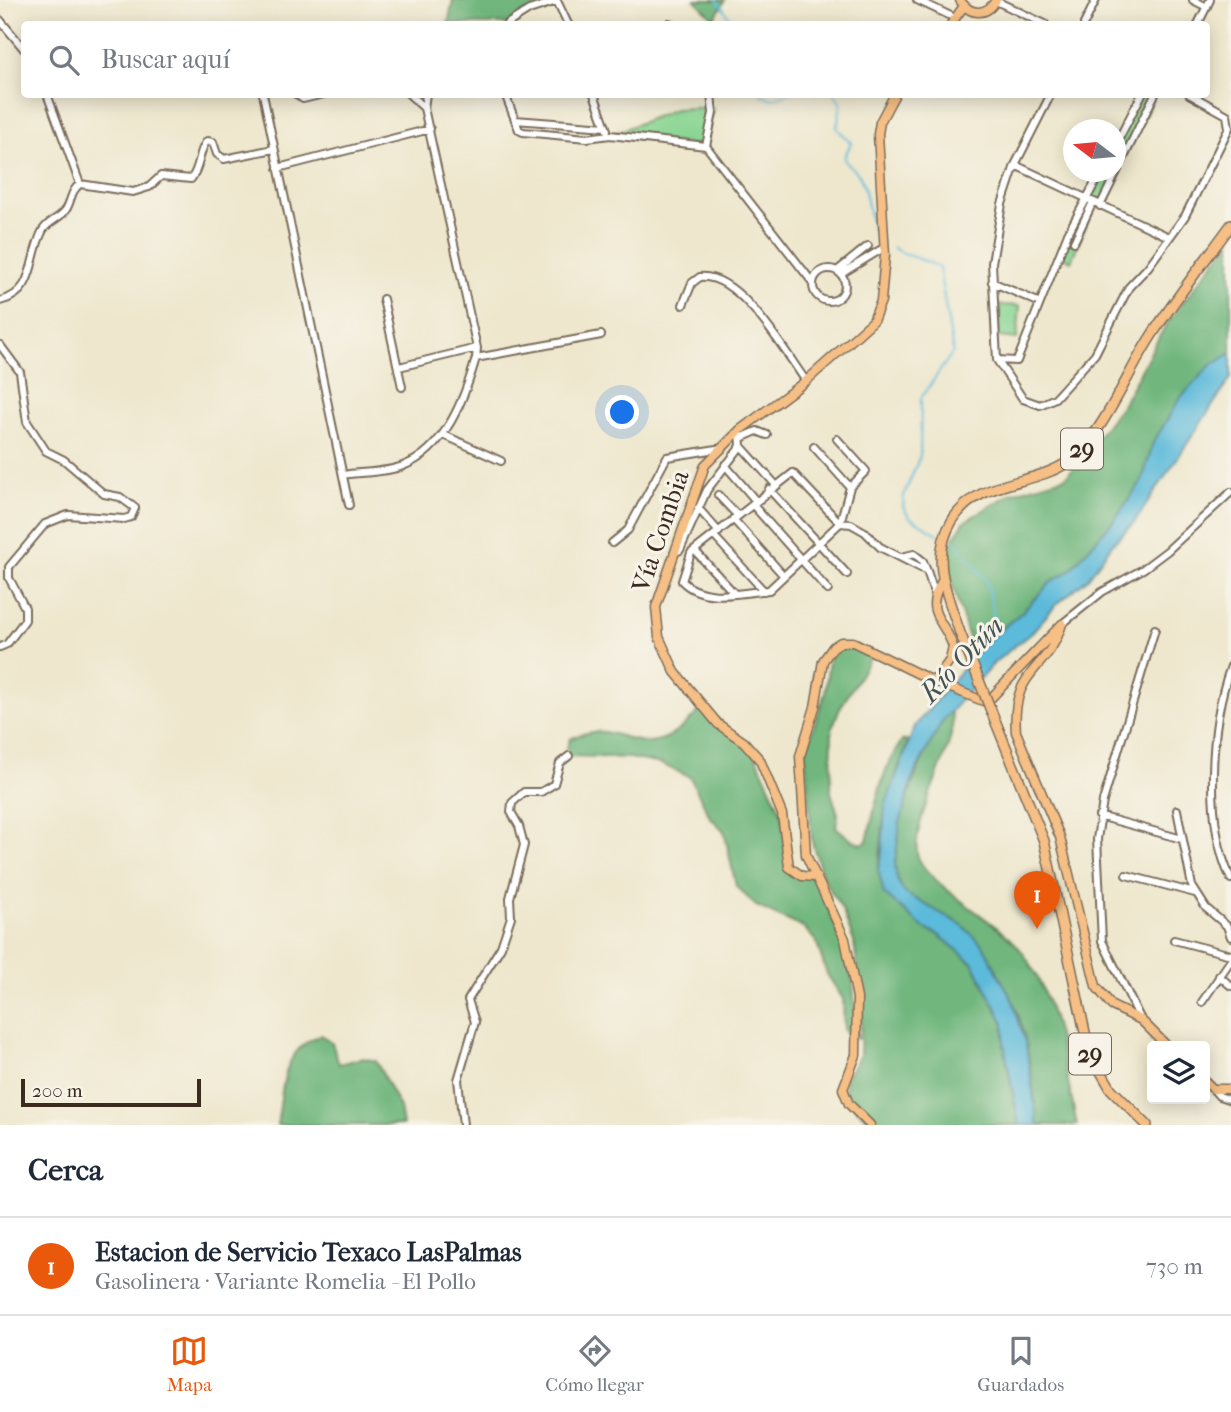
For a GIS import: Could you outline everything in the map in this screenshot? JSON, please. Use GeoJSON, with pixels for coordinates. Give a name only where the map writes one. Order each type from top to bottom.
{"type":"FeatureCollection","features":[{"type":"Feature","properties":{"kind":"highway","name":"29"},"geometry":{"type":"LineString","coordinates":[[1147,1125],[1111,1089],[1089,1051],[1044,841],[942,582],[943,542],[960,510],[982,492],[1049,471],[1077,454],[1095,432],[1161,321],[1231,225]]}},
{"type":"Feature","properties":{"kind":"main road"},"geometry":{"type":"LineString","coordinates":[[953,21],[962,3],[979,13],[989,9],[996,1]]}},
{"type":"Feature","properties":{"kind":"main road","name":"Vía Combia"},"geometry":{"type":"LineString","coordinates":[[815,877],[802,876],[789,867],[782,814],[760,760],[744,742],[719,724],[675,672],[663,651],[655,619],[656,607],[702,469],[723,447],[806,381],[873,321],[881,300],[885,247],[878,134],[880,122],[893,98]]}},
{"type":"Feature","properties":{"kind":"main road"},"geometry":{"type":"LineString","coordinates":[[934,682],[950,660],[953,647],[936,619],[935,596],[942,582]]}},
{"type":"Feature","properties":{"kind":"main road"},"geometry":{"type":"LineString","coordinates":[[870,1125],[849,1104],[843,1089],[856,1055],[857,998],[845,939],[815,877],[805,845],[800,756],[827,653],[841,642],[853,642],[979,701],[992,697],[1062,624]]}},
{"type":"Feature","properties":{"kind":"main road"},"geometry":{"type":"LineString","coordinates":[[1062,624],[1056,643],[1023,680],[1015,716],[1016,732],[1060,837],[1096,986],[1112,1006],[1141,1020],[1162,1041]]}},
{"type":"Feature","properties":{"kind":"main road"},"geometry":{"type":"LineString","coordinates":[[1210,1086],[1213,1089],[1231,1089]]}},
{"type":"Feature","properties":{"kind":"street"},"geometry":{"type":"LineString","coordinates":[[916,0],[953,21]]}},
{"type":"Feature","properties":{"kind":"street"},"geometry":{"type":"LineString","coordinates":[[1086,21],[1096,0]]}},
{"type":"Feature","properties":{"kind":"street"},"geometry":{"type":"LineString","coordinates":[[1193,0],[1208,3],[1199,21]]}},
{"type":"Feature","properties":{"kind":"street"},"geometry":{"type":"LineString","coordinates":[[512,21],[530,10],[558,1],[567,21]]}},
{"type":"Feature","properties":{"kind":"street"},"geometry":{"type":"LineString","coordinates":[[996,1],[1039,21]]}},
{"type":"Feature","properties":{"kind":"street"},"geometry":{"type":"LineString","coordinates":[[0,20],[21,45]]}},
{"type":"Feature","properties":{"kind":"street"},"geometry":{"type":"LineString","coordinates":[[48,98],[80,184]]}},
{"type":"Feature","properties":{"kind":"street"},"geometry":{"type":"LineString","coordinates":[[264,98],[349,505]]}},
{"type":"Feature","properties":{"kind":"street"},"geometry":{"type":"LineString","coordinates":[[413,98],[424,108]]}},
{"type":"Feature","properties":{"kind":"street"},"geometry":{"type":"LineString","coordinates":[[343,475],[401,467],[431,451],[444,435],[476,358],[477,348],[424,108],[425,98]]}},
{"type":"Feature","properties":{"kind":"street"},"geometry":{"type":"LineString","coordinates":[[507,98],[523,132],[587,138],[610,135],[706,146],[813,283],[818,298],[834,301],[845,290],[839,273]]}},
{"type":"Feature","properties":{"kind":"street"},"geometry":{"type":"LineString","coordinates":[[595,98],[610,135]]}},
{"type":"Feature","properties":{"kind":"street"},"geometry":{"type":"LineString","coordinates":[[706,146],[713,113],[711,98]]}},
{"type":"Feature","properties":{"kind":"street"},"geometry":{"type":"LineString","coordinates":[[1049,98],[1015,165],[997,226],[992,282],[997,360],[1023,399],[1040,405],[1055,398],[1095,354],[1129,287],[1185,216],[1229,128],[1227,114],[1197,98]]}},
{"type":"Feature","properties":{"kind":"street"},"geometry":{"type":"LineString","coordinates":[[1126,124],[1140,98]]}},
{"type":"Feature","properties":{"kind":"street"},"geometry":{"type":"LineString","coordinates":[[997,360],[1017,361],[1031,328],[1038,302],[1153,98]]}},
{"type":"Feature","properties":{"kind":"street"},"geometry":{"type":"LineString","coordinates":[[515,120],[606,127]]}},
{"type":"Feature","properties":{"kind":"street"},"geometry":{"type":"LineString","coordinates":[[278,168],[430,129]]}},
{"type":"Feature","properties":{"kind":"street"},"geometry":{"type":"LineString","coordinates":[[80,184],[133,192],[149,187],[161,176],[191,179],[199,166],[207,141],[213,142],[222,158],[274,149]]}},
{"type":"Feature","properties":{"kind":"street"},"geometry":{"type":"LineString","coordinates":[[1015,165],[1169,237]]}},
{"type":"Feature","properties":{"kind":"street"},"geometry":{"type":"LineString","coordinates":[[1074,242],[1093,202],[1098,182]]}},
{"type":"Feature","properties":{"kind":"street"},"geometry":{"type":"LineString","coordinates":[[0,301],[19,293],[29,281],[43,230],[67,209],[71,194],[80,184]]}},
{"type":"Feature","properties":{"kind":"street"},"geometry":{"type":"LineString","coordinates":[[839,273],[868,246]]}},
{"type":"Feature","properties":{"kind":"street"},"geometry":{"type":"LineString","coordinates":[[813,283],[823,270],[839,273],[885,247]]}},
{"type":"Feature","properties":{"kind":"street"},"geometry":{"type":"LineString","coordinates":[[683,305],[692,283],[700,277],[722,280],[749,304],[806,381]]}},
{"type":"Feature","properties":{"kind":"street"},"geometry":{"type":"LineString","coordinates":[[992,282],[1038,302]]}},
{"type":"Feature","properties":{"kind":"street"},"geometry":{"type":"LineString","coordinates":[[383,299],[402,387]]}},
{"type":"Feature","properties":{"kind":"street"},"geometry":{"type":"LineString","coordinates":[[476,358],[601,335]]}},
{"type":"Feature","properties":{"kind":"street"},"geometry":{"type":"LineString","coordinates":[[0,345],[20,372],[27,422],[46,451],[64,460],[104,494],[120,497],[135,508],[131,517],[124,519],[68,515],[45,524],[9,567],[9,578],[26,612],[19,631],[0,647]]}},
{"type":"Feature","properties":{"kind":"street"},"geometry":{"type":"LineString","coordinates":[[398,367],[477,348]]}},
{"type":"Feature","properties":{"kind":"street"},"geometry":{"type":"LineString","coordinates":[[767,435],[757,431],[741,434],[741,446],[772,487],[847,574]]}},
{"type":"Feature","properties":{"kind":"street"},"geometry":{"type":"LineString","coordinates":[[444,435],[501,461]]}},
{"type":"Feature","properties":{"kind":"street"},"geometry":{"type":"LineString","coordinates":[[837,439],[866,471],[850,486],[840,523],[769,590],[702,594],[690,590],[682,581],[694,553],[789,473],[796,474],[840,523],[858,528],[880,547],[927,571],[935,596]]}},
{"type":"Feature","properties":{"kind":"street"},"geometry":{"type":"LineString","coordinates":[[734,593],[694,553],[676,552],[698,508],[741,446]]}},
{"type":"Feature","properties":{"kind":"street"},"geometry":{"type":"LineString","coordinates":[[612,543],[628,530],[667,457],[723,447]]}},
{"type":"Feature","properties":{"kind":"street"},"geometry":{"type":"LineString","coordinates":[[814,447],[850,486]]}},
{"type":"Feature","properties":{"kind":"street"},"geometry":{"type":"LineString","coordinates":[[725,466],[828,590]]}},
{"type":"Feature","properties":{"kind":"street"},"geometry":{"type":"LineString","coordinates":[[1062,624],[1102,592],[1143,569],[1167,551],[1231,492]]}},
{"type":"Feature","properties":{"kind":"street"},"geometry":{"type":"LineString","coordinates":[[718,495],[784,576]]}},
{"type":"Feature","properties":{"kind":"street"},"geometry":{"type":"LineString","coordinates":[[698,508],[764,591]]}},
{"type":"Feature","properties":{"kind":"street"},"geometry":{"type":"LineString","coordinates":[[1141,1020],[1102,941],[1097,839],[1099,816],[1155,629]]}},
{"type":"Feature","properties":{"kind":"street"},"geometry":{"type":"LineString","coordinates":[[1231,666],[1218,709],[1214,761],[1216,830],[1220,852],[1231,879]]}},
{"type":"Feature","properties":{"kind":"street"},"geometry":{"type":"LineString","coordinates":[[463,1125],[458,1080],[475,1022],[468,1000],[501,947],[511,917],[510,898],[524,845],[519,825],[512,813],[512,803],[524,792],[541,792],[554,784],[560,763],[569,756]]}},
{"type":"Feature","properties":{"kind":"street"},"geometry":{"type":"LineString","coordinates":[[1177,810],[1195,893],[1206,908],[1227,926],[1231,937]]}},
{"type":"Feature","properties":{"kind":"street"},"geometry":{"type":"LineString","coordinates":[[1099,816],[1182,839]]}},
{"type":"Feature","properties":{"kind":"street"},"geometry":{"type":"LineString","coordinates":[[1126,875],[1195,893]]}},
{"type":"Feature","properties":{"kind":"street"},"geometry":{"type":"LineString","coordinates":[[1174,940],[1231,957],[1202,1002]]}},
{"type":"Feature","properties":{"kind":"street"},"geometry":{"type":"LineString","coordinates":[[1219,976],[1231,986]]}},
{"type":"Feature","properties":{"kind":"street"},"geometry":{"type":"LineString","coordinates":[[1213,1089],[1219,1096],[1231,1100]]}},
{"type":"Feature","properties":{"kind":"green space"},"geometry":{"type":"Polygon","coordinates":[[[453,0],[559,0],[534,8],[513,21],[449,21],[453,0]]]}},
{"type":"Feature","properties":{"kind":"green space"},"geometry":{"type":"Polygon","coordinates":[[[695,0],[725,0],[714,19],[695,0]]]}},
{"type":"Feature","properties":{"kind":"green space"},"geometry":{"type":"Polygon","coordinates":[[[1140,98],[1154,98],[1126,154],[1126,125],[1140,98]]]}},
{"type":"Feature","properties":{"kind":"green space"},"geometry":{"type":"Polygon","coordinates":[[[713,107],[706,146],[610,135],[675,109],[713,107]]]}},
{"type":"Feature","properties":{"kind":"green space"},"geometry":{"type":"Polygon","coordinates":[[[1096,182],[1112,182],[1100,206],[1095,204],[1071,261],[1059,255],[1096,182]]]}},
{"type":"Feature","properties":{"kind":"green space"},"geometry":{"type":"Polygon","coordinates":[[[1231,240],[1231,354],[1137,501],[1090,557],[977,666],[949,572],[949,546],[964,522],[1012,493],[1066,477],[1122,405],[1165,326],[1231,240]]]}},
{"type":"Feature","properties":{"kind":"green space"},"geometry":{"type":"Polygon","coordinates":[[[1000,305],[1020,306],[1017,339],[999,337],[1000,305]]]}},
{"type":"Feature","properties":{"kind":"green space"},"geometry":{"type":"Polygon","coordinates":[[[857,646],[872,655],[839,710],[832,729],[831,792],[838,814],[836,827],[850,839],[862,844],[867,841],[889,764],[902,741],[908,740],[886,809],[878,868],[925,929],[939,935],[973,963],[1004,1023],[1004,1045],[1019,1125],[872,1125],[845,1096],[845,1080],[860,1055],[862,1004],[854,942],[842,909],[824,880],[812,842],[805,752],[825,693],[829,659],[840,650],[857,646]]]}},
{"type":"Feature","properties":{"kind":"green space"},"geometry":{"type":"Polygon","coordinates":[[[704,707],[754,752],[782,814],[789,867],[815,877],[851,963],[858,1039],[848,1036],[844,1030],[843,999],[827,974],[816,941],[804,928],[756,906],[736,886],[724,831],[710,817],[690,777],[661,764],[630,758],[569,756],[567,748],[570,739],[585,733],[609,733],[638,741],[660,740],[679,730],[704,707]]]}},
{"type":"Feature","properties":{"kind":"green space"},"geometry":{"type":"Polygon","coordinates":[[[950,710],[950,738],[922,816],[917,852],[921,863],[931,875],[1010,938],[1033,968],[1058,1034],[1077,1125],[1038,1125],[1023,1030],[1008,993],[966,930],[911,898],[896,877],[894,855],[906,801],[928,747],[950,710]]]}},
{"type":"Feature","properties":{"kind":"green space"},"geometry":{"type":"Polygon","coordinates":[[[321,1035],[332,1043],[339,1064],[362,1058],[376,1061],[400,1108],[403,1125],[277,1125],[283,1084],[291,1060],[298,1050],[321,1035]]]}},
{"type":"Feature","properties":{"kind":"water","name":"Río Otún"},"geometry":{"type":"Polygon","coordinates":[[[1231,353],[1231,378],[1134,523],[1113,543],[1088,578],[1056,605],[1032,632],[995,662],[943,720],[914,774],[900,823],[895,864],[897,880],[905,893],[962,925],[983,945],[1013,1001],[1026,1045],[1038,1125],[1019,1125],[1004,1045],[1004,1023],[973,963],[939,935],[925,929],[884,894],[878,869],[885,806],[915,726],[981,646],[1022,612],[1052,581],[1069,571],[1114,520],[1142,481],[1153,443],[1180,398],[1210,366],[1231,353]]]}},
{"type":"Feature","properties":{"kind":"waterway"},"geometry":{"type":"LineString","coordinates":[[717,0],[732,21]]}},
{"type":"Feature","properties":{"kind":"waterway"},"geometry":{"type":"LineString","coordinates":[[770,98],[775,98]]}},
{"type":"Feature","properties":{"kind":"waterway"},"geometry":{"type":"LineString","coordinates":[[837,98],[841,104],[837,128],[851,143],[844,158],[861,179],[873,228],[880,243]]}},
{"type":"Feature","properties":{"kind":"waterway"},"geometry":{"type":"LineString","coordinates":[[892,247],[939,268],[953,352],[921,398],[920,456],[904,495],[903,507],[909,517],[938,534]]}},
{"type":"Feature","properties":{"kind":"waterway"},"geometry":{"type":"LineString","coordinates":[[954,540],[987,582],[997,631]]}},
{"type":"Feature","properties":{"kind":"place","name":"Estacion de Servicio Texaco LasPalmas"},"geometry":{"type":"Point","coordinates":[1037,929]}}]}
